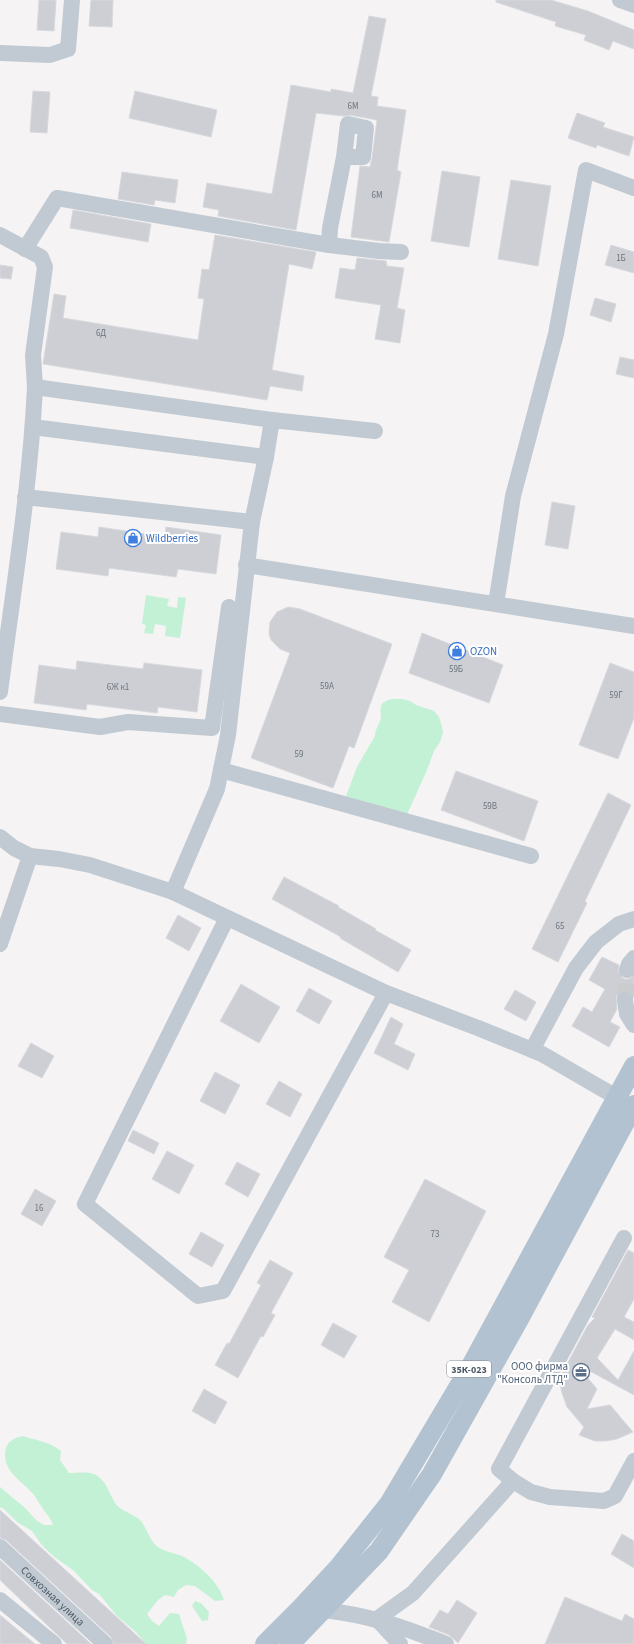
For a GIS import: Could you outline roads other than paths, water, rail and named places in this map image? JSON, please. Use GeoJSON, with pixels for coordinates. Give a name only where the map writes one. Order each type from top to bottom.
{"type":"FeatureCollection","features":[{"type":"Feature","properties":{"kind":"main road","name":"35К-023"},"geometry":{"type":"LineString","coordinates":[[290,1644],[379,1551],[432,1474],[520,1319],[626,1101],[634,1066]]}},
{"type":"Feature","properties":{"kind":"main road","name":"35К-023"},"geometry":{"type":"LineString","coordinates":[[264,1644],[300,1609],[339,1567],[389,1504],[626,1101]]}},
{"type":"Feature","properties":{"kind":"street"},"geometry":{"type":"LineString","coordinates":[[0,53],[50,55],[68,49],[72,0]]}},
{"type":"Feature","properties":{"kind":"street"},"geometry":{"type":"LineString","coordinates":[[620,0],[634,5]]}},
{"type":"Feature","properties":{"kind":"street"},"geometry":{"type":"LineString","coordinates":[[329,245],[330,228],[344,157]]}},
{"type":"Feature","properties":{"kind":"street"},"geometry":{"type":"LineString","coordinates":[[496,604],[512,496],[556,334],[586,170],[634,188]]}},
{"type":"Feature","properties":{"kind":"street"},"geometry":{"type":"LineString","coordinates":[[25,249],[57,198],[329,245],[401,252]]}},
{"type":"Feature","properties":{"kind":"street"},"geometry":{"type":"LineString","coordinates":[[0,235],[41,257],[45,267],[33,355],[35,387],[33,427],[0,692]]}},
{"type":"Feature","properties":{"kind":"street"},"geometry":{"type":"LineString","coordinates":[[35,387],[272,420],[376,431]]}},
{"type":"Feature","properties":{"kind":"street"},"geometry":{"type":"LineString","coordinates":[[172,892],[218,788],[228,734],[252,522],[266,457],[272,420]]}},
{"type":"Feature","properties":{"kind":"street"},"geometry":{"type":"LineString","coordinates":[[33,427],[266,457]]}},
{"type":"Feature","properties":{"kind":"street"},"geometry":{"type":"LineString","coordinates":[[25,497],[252,522]]}},
{"type":"Feature","properties":{"kind":"street"},"geometry":{"type":"LineString","coordinates":[[246,565],[634,626]]}},
{"type":"Feature","properties":{"kind":"street"},"geometry":{"type":"LineString","coordinates":[[0,714],[100,728],[128,722],[212,728],[229,607]]}},
{"type":"Feature","properties":{"kind":"street"},"geometry":{"type":"LineString","coordinates":[[221,770],[531,856]]}},
{"type":"Feature","properties":{"kind":"street"},"geometry":{"type":"LineString","coordinates":[[0,837],[14,848],[30,856],[59,859],[90,866],[172,892],[386,993],[542,1054],[626,1101]]}},
{"type":"Feature","properties":{"kind":"street"},"geometry":{"type":"LineString","coordinates":[[0,944],[30,856]]}},
{"type":"Feature","properties":{"kind":"street"},"geometry":{"type":"LineString","coordinates":[[227,918],[85,1204],[198,1296],[223,1291],[386,993]]}},
{"type":"Feature","properties":{"kind":"street"},"geometry":{"type":"LineString","coordinates":[[532,1050],[576,968],[596,942],[619,924],[634,919]]}},
{"type":"Feature","properties":{"kind":"street"},"geometry":{"type":"LineString","coordinates":[[625,1000],[627,1014],[634,1025]]}},
{"type":"Feature","properties":{"kind":"street"},"geometry":{"type":"LineString","coordinates":[[624,1238],[499,1469],[513,1481],[531,1492],[550,1497],[604,1501],[616,1496],[634,1461]]}},
{"type":"Feature","properties":{"kind":"street"},"geometry":{"type":"LineString","coordinates":[[377,1619],[413,1593],[513,1481]]}},
{"type":"Feature","properties":{"kind":"street","name":"Совхозная улица"},"geometry":{"type":"LineString","coordinates":[[0,1547],[105,1644]]}},
{"type":"Feature","properties":{"kind":"street"},"geometry":{"type":"LineString","coordinates":[[0,1600],[54,1644]]}},
{"type":"Feature","properties":{"kind":"street"},"geometry":{"type":"LineString","coordinates":[[323,1610],[377,1619],[446,1644]]}},
{"type":"Feature","properties":{"kind":"street"},"geometry":{"type":"LineString","coordinates":[[377,1619],[400,1644]]}},
{"type":"Feature","properties":{"kind":"tunnel"},"geometry":{"type":"LineString","coordinates":[[625,1000],[627,970]]}},
{"type":"Feature","properties":{"kind":"place","name":"Wildberries"},"geometry":{"type":"Point","coordinates":[133,538]}},
{"type":"Feature","properties":{"kind":"place","name":"OZON"},"geometry":{"type":"Point","coordinates":[457,651]}},
{"type":"Feature","properties":{"kind":"place","name":"ООО фирма \"Консоль ЛТД\""},"geometry":{"type":"Point","coordinates":[581,1372]}}]}
